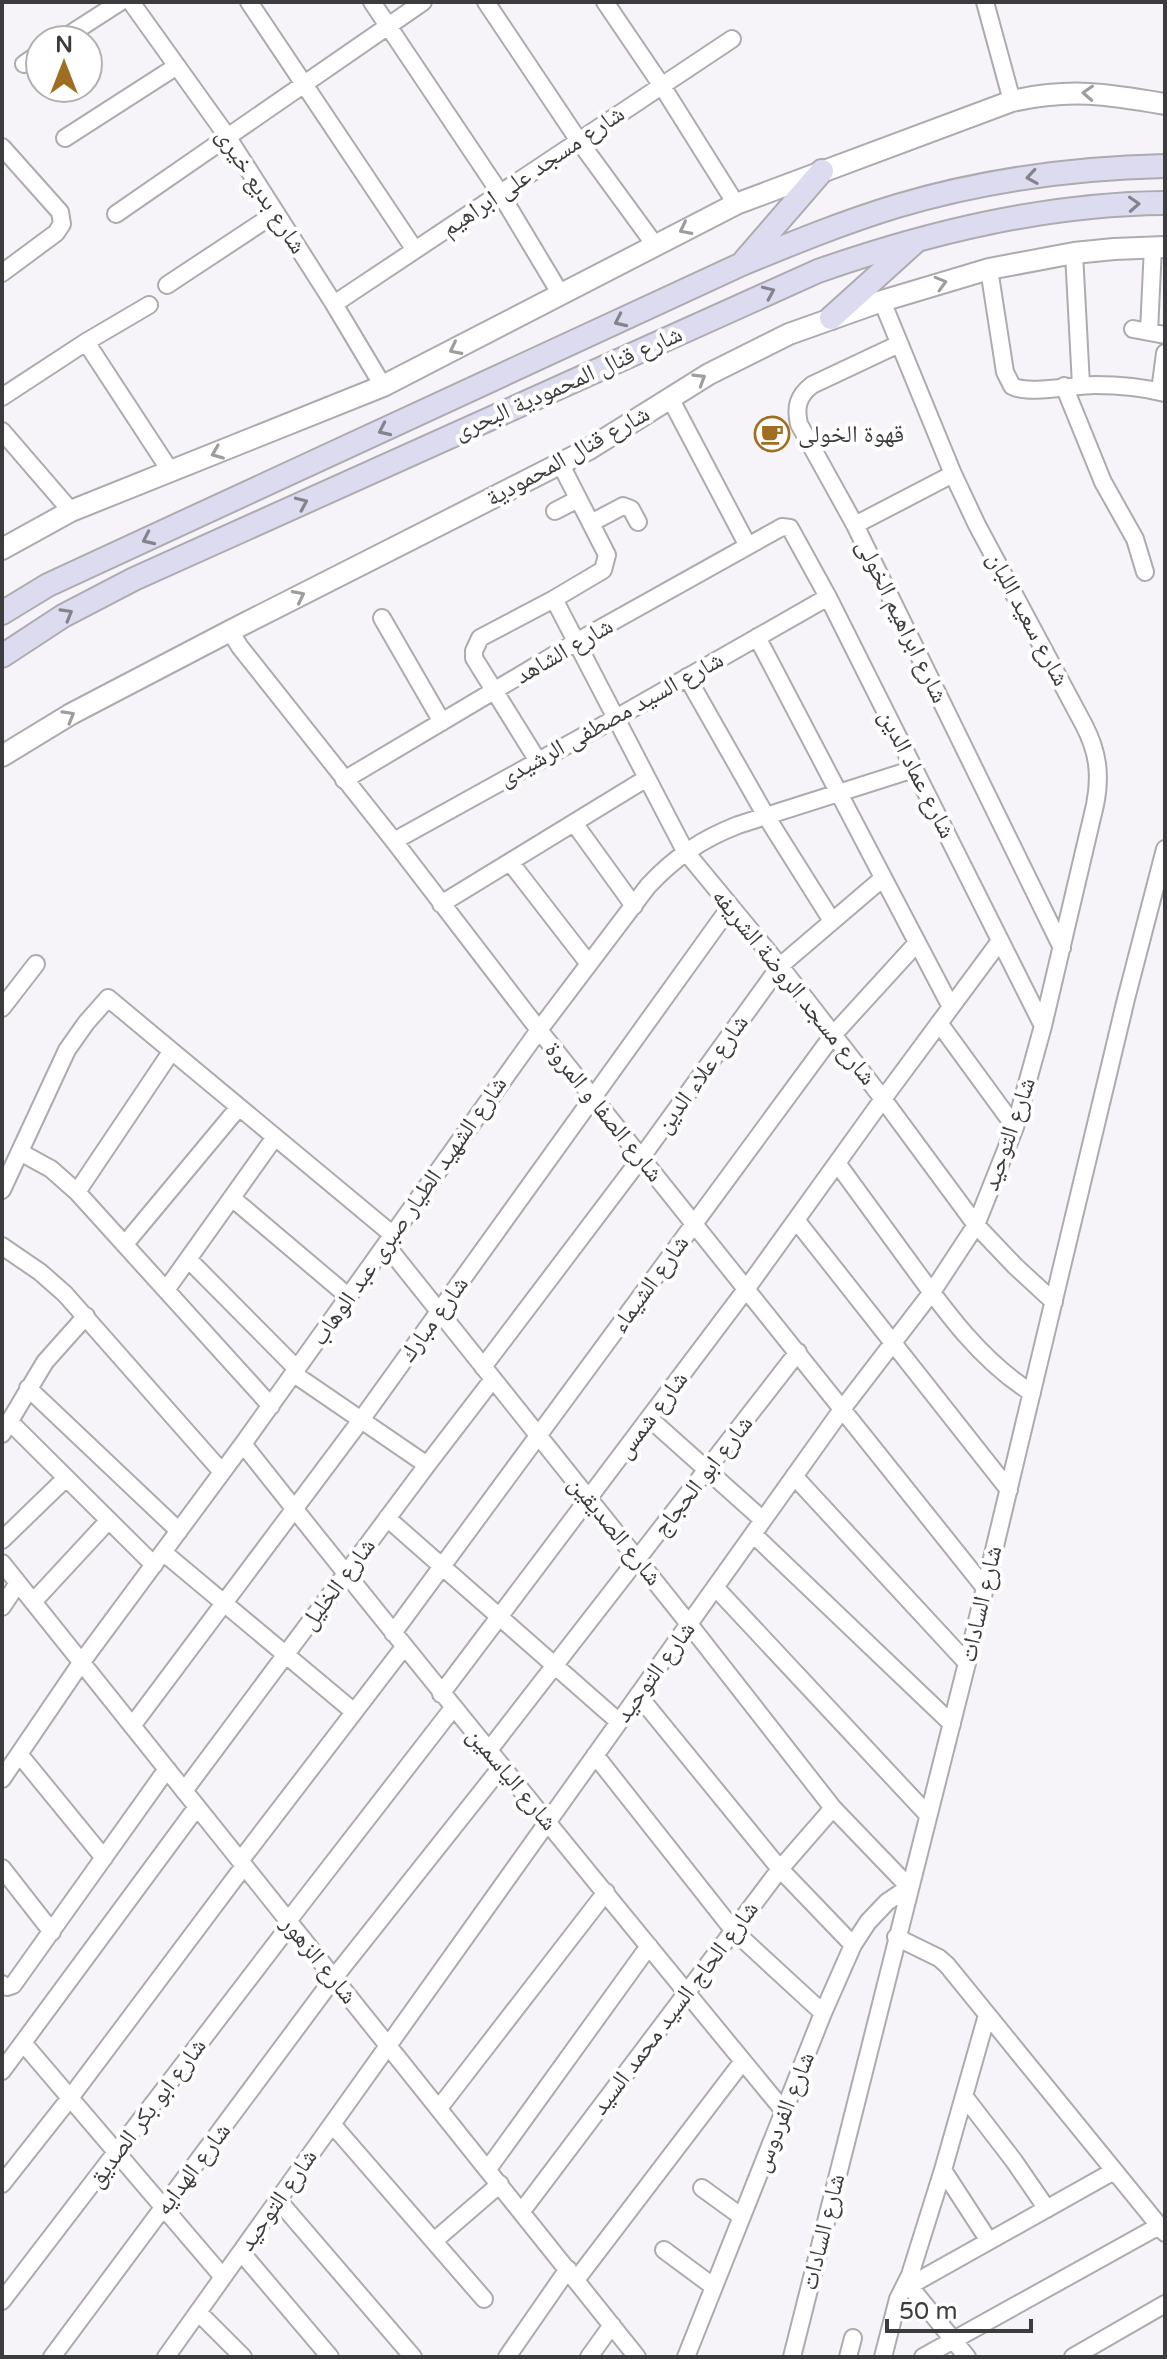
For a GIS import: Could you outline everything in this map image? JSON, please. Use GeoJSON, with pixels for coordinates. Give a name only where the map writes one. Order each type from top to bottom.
{"type":"FeatureCollection","features":[{"type":"Feature","properties":{"kind":"main road","name":"شارع قنال المحمودية البحرى"},"geometry":{"type":"LineString","coordinates":[[2,613],[48,585],[742,264],[819,232],[946,193],[1046,175],[1165,166]]}},
{"type":"Feature","properties":{"kind":"main road"},"geometry":{"type":"LineString","coordinates":[[742,264],[822,171]]}},
{"type":"Feature","properties":{"kind":"main road","name":"شارع قنال المحمودية البحرى"},"geometry":{"type":"LineString","coordinates":[[2,656],[63,616],[134,579],[785,284],[919,238],[1010,218],[1057,211],[1165,203]]}},
{"type":"Feature","properties":{"kind":"main road"},"geometry":{"type":"LineString","coordinates":[[831,318],[919,238]]}},
{"type":"Feature","properties":{"kind":"street"},"geometry":{"type":"LineString","coordinates":[[86,24],[120,2]]}},
{"type":"Feature","properties":{"kind":"street","name":"شارع بديع خيرى"},"geometry":{"type":"LineString","coordinates":[[131,2],[227,136],[383,386]]}},
{"type":"Feature","properties":{"kind":"street"},"geometry":{"type":"LineString","coordinates":[[249,2],[415,250]]}},
{"type":"Feature","properties":{"kind":"street"},"geometry":{"type":"LineString","coordinates":[[372,2],[500,193],[560,293]]}},
{"type":"Feature","properties":{"kind":"street"},"geometry":{"type":"LineString","coordinates":[[116,214],[423,2]]}},
{"type":"Feature","properties":{"kind":"street"},"geometry":{"type":"LineString","coordinates":[[486,2],[579,141],[655,245]]}},
{"type":"Feature","properties":{"kind":"street"},"geometry":{"type":"LineString","coordinates":[[605,2],[736,204]]}},
{"type":"Feature","properties":{"kind":"street"},"geometry":{"type":"LineString","coordinates":[[985,2],[1012,101]]}},
{"type":"Feature","properties":{"kind":"street","name":"شارع مسجد على ابراهيم"},"geometry":{"type":"LineString","coordinates":[[334,304],[732,39]]}},
{"type":"Feature","properties":{"kind":"street"},"geometry":{"type":"LineString","coordinates":[[65,138],[177,66]]}},
{"type":"Feature","properties":{"kind":"street"},"geometry":{"type":"LineString","coordinates":[[2,549],[71,511],[383,386],[736,204],[822,171],[1012,101],[1041,95],[1099,93],[1165,104]]}},
{"type":"Feature","properties":{"kind":"street"},"geometry":{"type":"LineString","coordinates":[[2,147],[60,212],[62,224],[56,233],[2,273]]}},
{"type":"Feature","properties":{"kind":"street"},"geometry":{"type":"LineString","coordinates":[[167,285],[276,213]]}},
{"type":"Feature","properties":{"kind":"street"},"geometry":{"type":"LineString","coordinates":[[1149,332],[1159,247]]}},
{"type":"Feature","properties":{"kind":"street","name":"شارع قنال المحمودية"},"geometry":{"type":"LineString","coordinates":[[2,756],[71,714],[617,433],[748,353],[831,318],[989,269],[1074,253],[1159,247]]}},
{"type":"Feature","properties":{"kind":"street"},"geometry":{"type":"LineString","coordinates":[[1074,253],[1072,386],[1103,482],[1135,539],[1145,572]]}},
{"type":"Feature","properties":{"kind":"street"},"geometry":{"type":"LineString","coordinates":[[989,269],[1005,372],[1012,386],[1026,391],[1072,386],[1123,386],[1162,392],[1165,353]]}},
{"type":"Feature","properties":{"kind":"street","name":"شارع سعيد اللبان"},"geometry":{"type":"LineString","coordinates":[[882,301],[953,474],[1089,734],[1099,764],[1095,805],[1062,948]]}},
{"type":"Feature","properties":{"kind":"street"},"geometry":{"type":"LineString","coordinates":[[2,397],[149,305]]}},
{"type":"Feature","properties":{"kind":"street"},"geometry":{"type":"LineString","coordinates":[[86,342],[171,472]]}},
{"type":"Feature","properties":{"kind":"street","name":"شارع ابراهيم الخولى"},"geometry":{"type":"LineString","coordinates":[[899,344],[812,385],[803,392],[796,413],[799,424],[855,525],[1062,948]]}},
{"type":"Feature","properties":{"kind":"street"},"geometry":{"type":"LineString","coordinates":[[670,398],[748,546]]}},
{"type":"Feature","properties":{"kind":"street"},"geometry":{"type":"LineString","coordinates":[[2,431],[71,511]]}},
{"type":"Feature","properties":{"kind":"street"},"geometry":{"type":"LineString","coordinates":[[538,761],[474,658],[475,644],[480,638],[603,570],[607,555],[560,463]]}},
{"type":"Feature","properties":{"kind":"street"},"geometry":{"type":"LineString","coordinates":[[855,525],[953,474]]}},
{"type":"Feature","properties":{"kind":"street"},"geometry":{"type":"LineString","coordinates":[[555,511],[578,499]]}},
{"type":"Feature","properties":{"kind":"street"},"geometry":{"type":"LineString","coordinates":[[591,523],[623,506],[631,509],[638,522]]}},
{"type":"Feature","properties":{"kind":"street","name":"شارع الشاهد"},"geometry":{"type":"LineString","coordinates":[[344,780],[576,642],[786,527]]}},
{"type":"Feature","properties":{"kind":"street","name":"شارع عماد الدين"},"geometry":{"type":"LineString","coordinates":[[786,527],[793,531],[828,597],[1043,1026]]}},
{"type":"Feature","properties":{"kind":"street","name":"شارع السيد مصطفى الرشيدى"},"geometry":{"type":"LineString","coordinates":[[394,841],[828,597]]}},
{"type":"Feature","properties":{"kind":"street","name":"شارع مسجد الروضة الشريفه"},"geometry":{"type":"LineString","coordinates":[[554,599],[685,851],[780,966],[976,1225],[1054,1302]]}},
{"type":"Feature","properties":{"kind":"street"},"geometry":{"type":"LineString","coordinates":[[382,618],[442,722]]}},
{"type":"Feature","properties":{"kind":"street","name":"شارع الصفا و المروة"},"geometry":{"type":"LineString","coordinates":[[230,631],[539,1030],[985,1588]]}},
{"type":"Feature","properties":{"kind":"street"},"geometry":{"type":"LineString","coordinates":[[757,637],[951,1007]]}},
{"type":"Feature","properties":{"kind":"street"},"geometry":{"type":"LineString","coordinates":[[687,677],[766,816],[832,921]]}},
{"type":"Feature","properties":{"kind":"street","name":"شارع الشهيد الطيار صبرى عبد الوهاب"},"geometry":{"type":"LineString","coordinates":[[2,1779],[81,1663],[271,1406],[539,1030],[666,867],[711,836],[914,769]]}},
{"type":"Feature","properties":{"kind":"street"},"geometry":{"type":"LineString","coordinates":[[441,904],[647,778]]}},
{"type":"Feature","properties":{"kind":"street"},"geometry":{"type":"LineString","coordinates":[[574,823],[634,906]]}},
{"type":"Feature","properties":{"kind":"street","name":"شارع السادات"},"geometry":{"type":"LineString","coordinates":[[792,2357],[952,1724],[1126,999],[1165,849]]}},
{"type":"Feature","properties":{"kind":"street"},"geometry":{"type":"LineString","coordinates":[[510,862],[589,964]]}},
{"type":"Feature","properties":{"kind":"street","name":"شارع علاء الدين"},"geometry":{"type":"LineString","coordinates":[[488,1373],[780,966],[883,878]]}},
{"type":"Feature","properties":{"kind":"street","name":"شارع مبارك"},"geometry":{"type":"LineString","coordinates":[[132,1726],[361,1420],[730,907]]}},
{"type":"Feature","properties":{"kind":"street","name":"شارع شمس"},"geometry":{"type":"LineString","coordinates":[[441,1694],[747,1288],[1000,941]]}},
{"type":"Feature","properties":{"kind":"street","name":"شارع الشيماء"},"geometry":{"type":"LineString","coordinates":[[2,2184],[70,2098],[353,1711],[442,1566],[694,1223],[833,1035],[917,943]]}},
{"type":"Feature","properties":{"kind":"street","name":"شارع التوحيد"},"geometry":{"type":"LineString","coordinates":[[166,2357],[794,1476],[932,1292],[976,1225],[1015,1127],[1062,948]]}},
{"type":"Feature","properties":{"kind":"street"},"geometry":{"type":"LineString","coordinates":[[2,988],[36,964],[2,1008]]}},
{"type":"Feature","properties":{"kind":"street","name":"شارع الصديقين"},"geometry":{"type":"LineString","coordinates":[[20,1152],[67,1050],[108,998],[275,1137],[390,1240],[439,1312],[833,1808],[909,1887]]}},
{"type":"Feature","properties":{"kind":"street"},"geometry":{"type":"LineString","coordinates":[[939,1023],[1015,1127]]}},
{"type":"Feature","properties":{"kind":"street"},"geometry":{"type":"LineString","coordinates":[[77,1192],[171,1052]]}},
{"type":"Feature","properties":{"kind":"street"},"geometry":{"type":"LineString","coordinates":[[125,1244],[239,1107]]}},
{"type":"Feature","properties":{"kind":"street"},"geometry":{"type":"LineString","coordinates":[[166,1290],[275,1137]]}},
{"type":"Feature","properties":{"kind":"street"},"geometry":{"type":"LineString","coordinates":[[2,1190],[20,1152],[51,1169],[77,1192],[271,1406]]}},
{"type":"Feature","properties":{"kind":"street"},"geometry":{"type":"LineString","coordinates":[[837,1163],[970,1341],[1015,1383],[1032,1393]]}},
{"type":"Feature","properties":{"kind":"street"},"geometry":{"type":"LineString","coordinates":[[232,1198],[349,1297]]}},
{"type":"Feature","properties":{"kind":"street"},"geometry":{"type":"LineString","coordinates":[[796,1220],[1009,1490]]}},
{"type":"Feature","properties":{"kind":"street"},"geometry":{"type":"LineString","coordinates":[[2,1246],[40,1272],[86,1316],[222,1472]]}},
{"type":"Feature","properties":{"kind":"street"},"geometry":{"type":"LineString","coordinates":[[188,1259],[295,1371],[427,1465]]}},
{"type":"Feature","properties":{"kind":"street"},"geometry":{"type":"LineString","coordinates":[[86,1316],[55,1350],[28,1388],[6,1428],[66,1478],[109,1520],[158,1559],[224,1603],[353,1711]]}},
{"type":"Feature","properties":{"kind":"street","name":"شارع ابو الحجاج"},"geometry":{"type":"LineString","coordinates":[[489,1750],[798,1352]]}},
{"type":"Feature","properties":{"kind":"street","name":"شارع الخليل"},"geometry":{"type":"LineString","coordinates":[[184,1791],[427,1465],[488,1373]]}},
{"type":"Feature","properties":{"kind":"street"},"geometry":{"type":"LineString","coordinates":[[28,1388],[179,1531]]}},
{"type":"Feature","properties":{"kind":"street"},"geometry":{"type":"LineString","coordinates":[[649,1418],[707,1470],[758,1527],[952,1724]]}},
{"type":"Feature","properties":{"kind":"street","name":"شارع الياسمين"},"geometry":{"type":"LineString","coordinates":[[243,1444],[441,1694],[784,2111]]}},
{"type":"Feature","properties":{"kind":"street"},"geometry":{"type":"LineString","coordinates":[[794,1476],[967,1663]]}},
{"type":"Feature","properties":{"kind":"street"},"geometry":{"type":"LineString","coordinates":[[2,1540],[66,1478]]}},
{"type":"Feature","properties":{"kind":"street"},"geometry":{"type":"LineString","coordinates":[[387,1518],[619,1722]]}},
{"type":"Feature","properties":{"kind":"street"},"geometry":{"type":"LineString","coordinates":[[33,1602],[109,1520]]}},
{"type":"Feature","properties":{"kind":"street","name":"شارع الزهور"},"geometry":{"type":"LineString","coordinates":[[2,1563],[637,2357]]}},
{"type":"Feature","properties":{"kind":"street"},"geometry":{"type":"LineString","coordinates":[[2,1607],[18,1583]]}},
{"type":"Feature","properties":{"kind":"street"},"geometry":{"type":"LineString","coordinates":[[715,1587],[928,1815]]}},
{"type":"Feature","properties":{"kind":"street"},"geometry":{"type":"LineString","coordinates":[[638,1695],[780,1869],[853,1945]]}},
{"type":"Feature","properties":{"kind":"street","name":"شارع ابو بكر الصديق"},"geometry":{"type":"LineString","coordinates":[[2,2301],[453,1708]]}},
{"type":"Feature","properties":{"kind":"street"},"geometry":{"type":"LineString","coordinates":[[19,1754],[104,1858]]}},
{"type":"Feature","properties":{"kind":"street"},"geometry":{"type":"LineString","coordinates":[[595,1755],[734,1931],[823,2013]]}},
{"type":"Feature","properties":{"kind":"street"},"geometry":{"type":"LineString","coordinates":[[333,1979],[502,1766]]}},
{"type":"Feature","properties":{"kind":"street"},"geometry":{"type":"LineString","coordinates":[[8,1984],[52,1932],[167,1769]]}},
{"type":"Feature","properties":{"kind":"street"},"geometry":{"type":"LineString","coordinates":[[2,2071],[197,1807]]}},
{"type":"Feature","properties":{"kind":"street","name":"شارع الحاج السيد محمد السيد"},"geometry":{"type":"LineString","coordinates":[[522,2211],[780,1869],[833,1808]]}},
{"type":"Feature","properties":{"kind":"street"},"geometry":{"type":"LineString","coordinates":[[2,1868],[52,1932]]}},
{"type":"Feature","properties":{"kind":"street","name":"شارع الفردوس"},"geometry":{"type":"LineString","coordinates":[[686,2357],[853,1945],[868,1922],[887,1902],[909,1887]]}},
{"type":"Feature","properties":{"kind":"street"},"geometry":{"type":"LineString","coordinates":[[439,2108],[606,1892]]}},
{"type":"Feature","properties":{"kind":"street"},"geometry":{"type":"LineString","coordinates":[[896,1937],[943,1962],[1162,2230],[923,2357]]}},
{"type":"Feature","properties":{"kind":"street"},"geometry":{"type":"LineString","coordinates":[[488,2169],[649,1946]]}},
{"type":"Feature","properties":{"kind":"street","name":"شارع الهدايه"},"geometry":{"type":"LineString","coordinates":[[52,2357],[333,1979]]}},
{"type":"Feature","properties":{"kind":"street"},"geometry":{"type":"LineString","coordinates":[[883,2357],[898,2299],[908,2284],[943,2170],[987,2015]]}},
{"type":"Feature","properties":{"kind":"street"},"geometry":{"type":"LineString","coordinates":[[24,2044],[223,2277]]}},
{"type":"Feature","properties":{"kind":"street"},"geometry":{"type":"LineString","coordinates":[[507,2357],[743,2061]]}},
{"type":"Feature","properties":{"kind":"street"},"geometry":{"type":"LineString","coordinates":[[964,2096],[1006,2149],[1047,2209]]}},
{"type":"Feature","properties":{"kind":"street"},"geometry":{"type":"LineString","coordinates":[[332,2124],[484,2299]]}},
{"type":"Feature","properties":{"kind":"street"},"geometry":{"type":"LineString","coordinates":[[943,2170],[989,2241]]}},
{"type":"Feature","properties":{"kind":"street"},"geometry":{"type":"LineString","coordinates":[[908,2284],[1114,2171]]}},
{"type":"Feature","properties":{"kind":"street"},"geometry":{"type":"LineString","coordinates":[[434,2241],[500,2184]]}},
{"type":"Feature","properties":{"kind":"street"},"geometry":{"type":"LineString","coordinates":[[702,2188],[742,2217]]}},
{"type":"Feature","properties":{"kind":"street"},"geometry":{"type":"LineString","coordinates":[[278,2200],[413,2357]]}},
{"type":"Feature","properties":{"kind":"street"},"geometry":{"type":"LineString","coordinates":[[664,2250],[714,2287]]}},
{"type":"Feature","properties":{"kind":"street"},"geometry":{"type":"LineString","coordinates":[[241,2252],[330,2357]]}},
{"type":"Feature","properties":{"kind":"street"},"geometry":{"type":"LineString","coordinates":[[908,2284],[967,2357]]}},
{"type":"Feature","properties":{"kind":"street"},"geometry":{"type":"LineString","coordinates":[[1073,2357],[1165,2304]]}},
{"type":"Feature","properties":{"kind":"street"},"geometry":{"type":"LineString","coordinates":[[198,2312],[243,2357]]}},
{"type":"Feature","properties":{"kind":"street"},"geometry":{"type":"LineString","coordinates":[[589,2357],[612,2325]]}},
{"type":"Feature","properties":{"kind":"street"},"geometry":{"type":"LineString","coordinates":[[848,2357],[853,2338]]}},
{"type":"Feature","properties":{"kind":"place","name":"قهوة الخولى"},"geometry":{"type":"Point","coordinates":[772,434]}}]}
